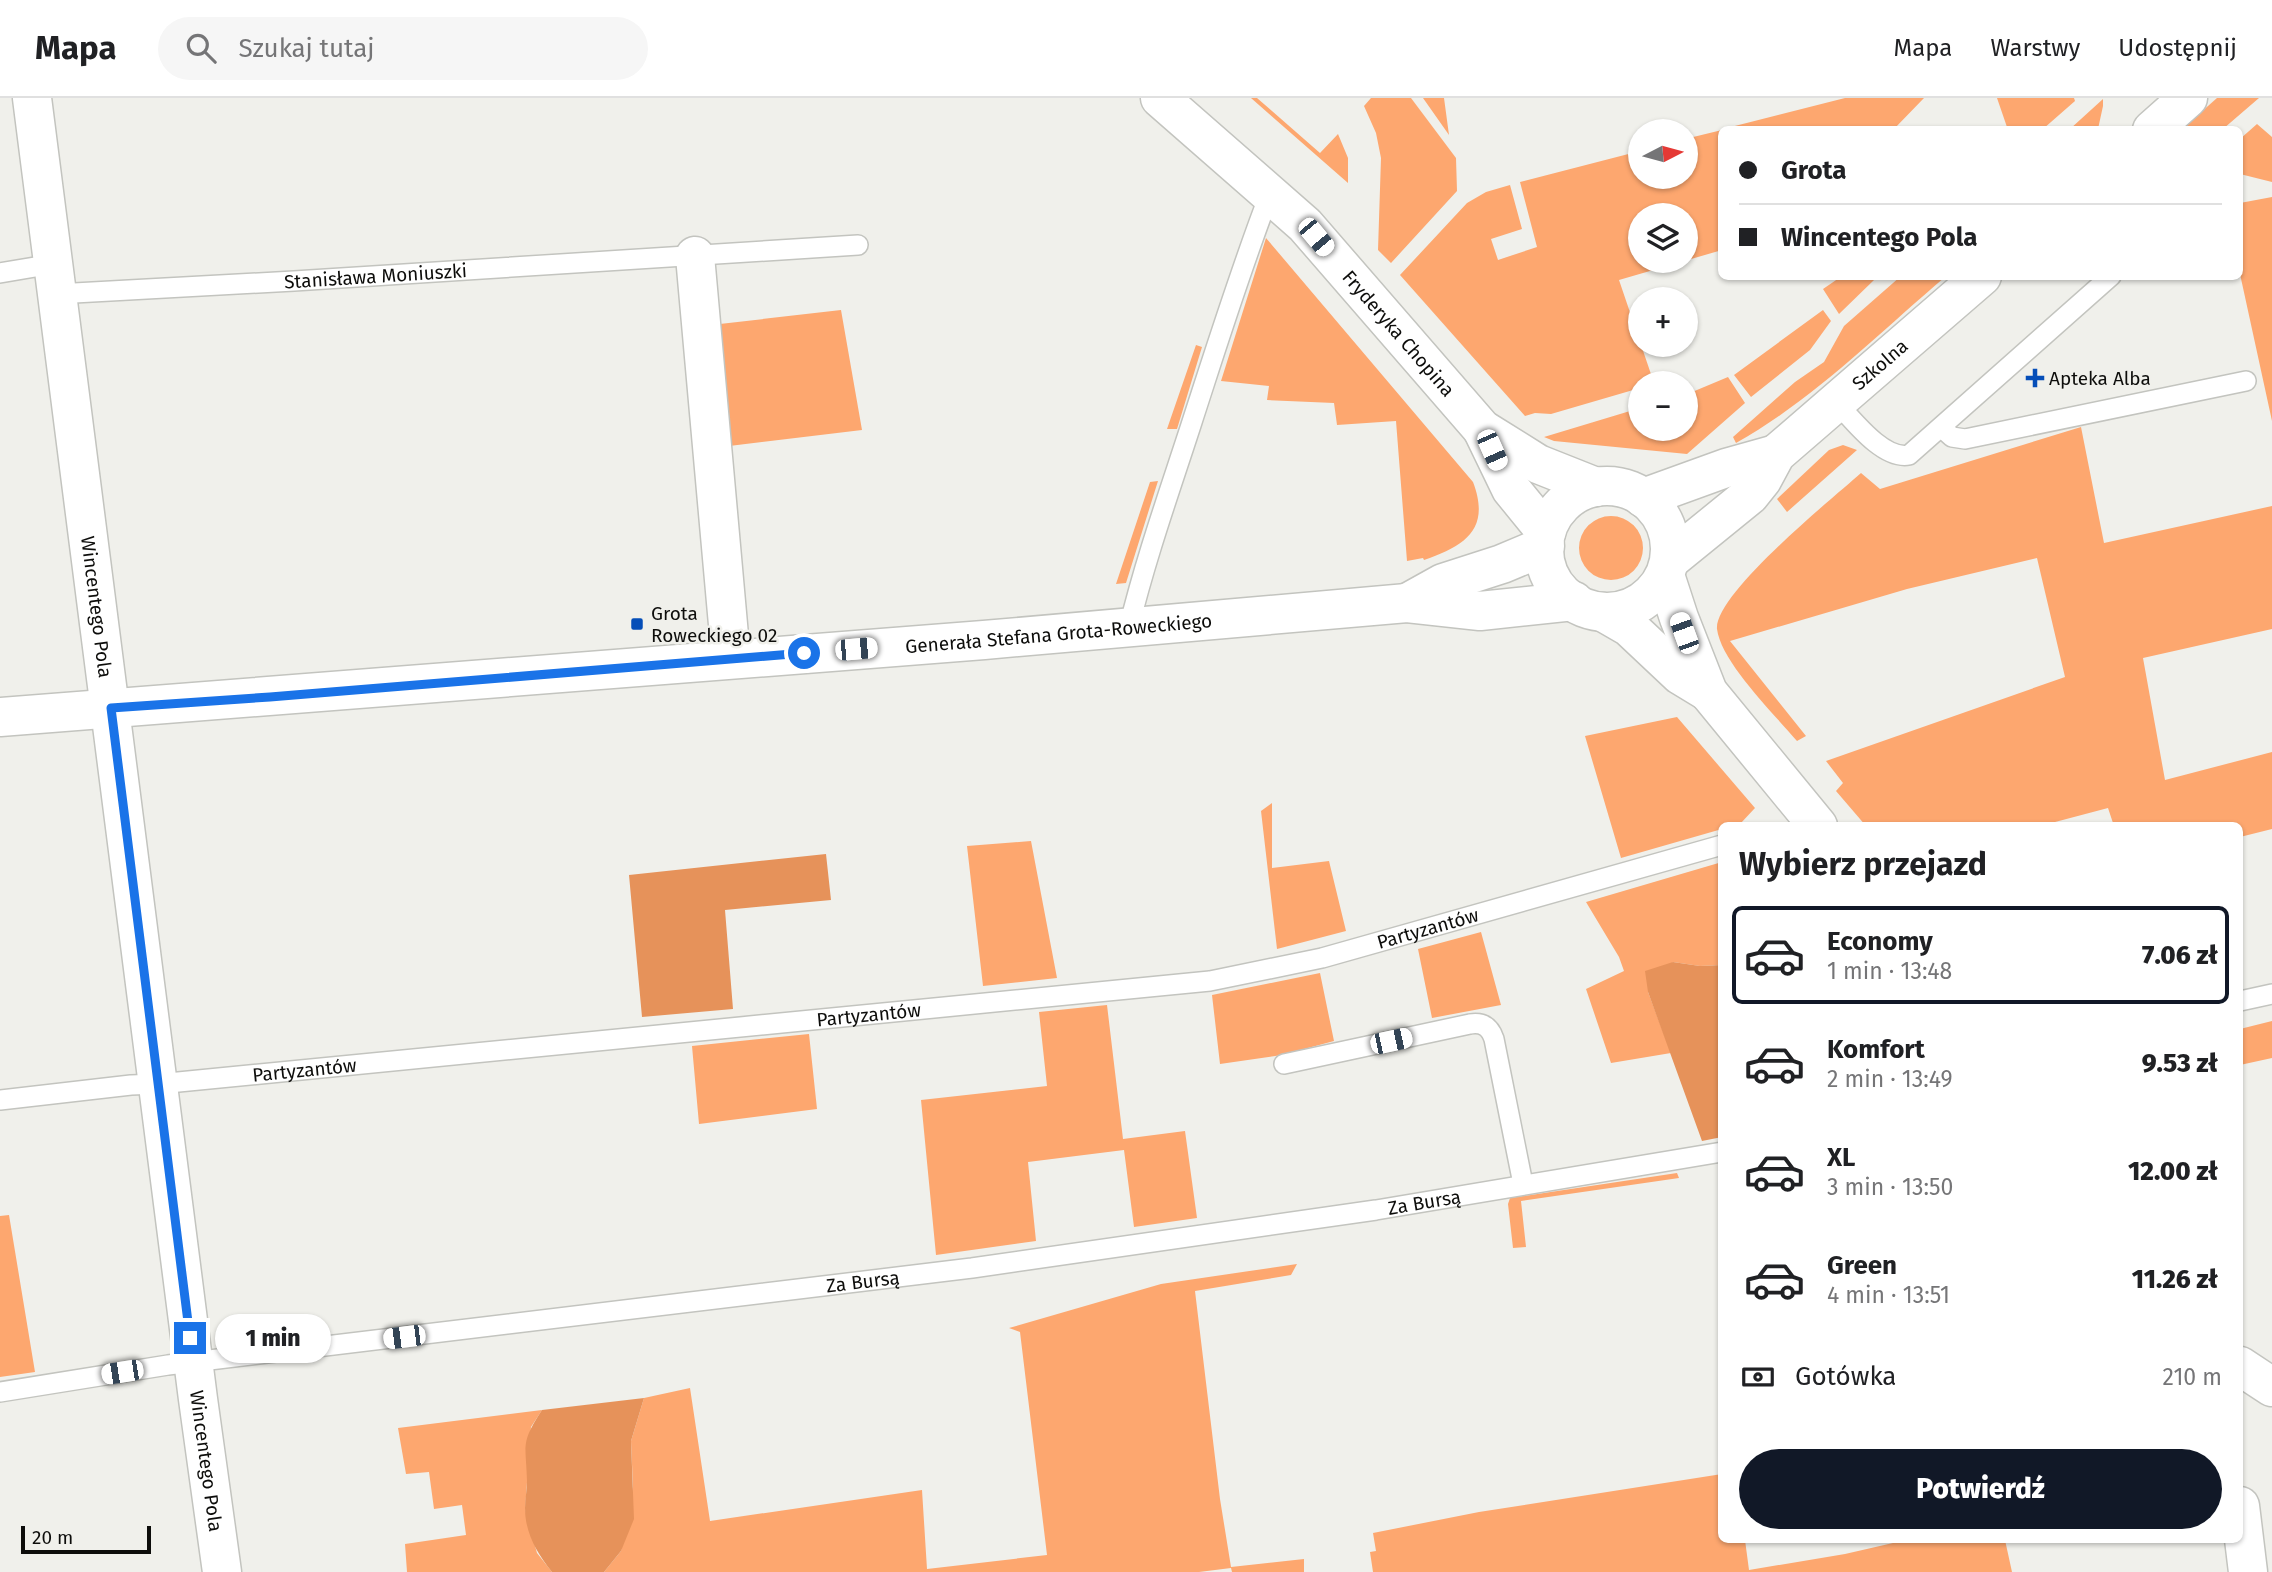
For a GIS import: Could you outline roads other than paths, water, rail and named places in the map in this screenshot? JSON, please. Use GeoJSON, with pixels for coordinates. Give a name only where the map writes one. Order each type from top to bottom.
{"type":"FeatureCollection","features":[{"type":"Feature","properties":{"kind":"street","name":"Wincentego Pola"},"geometry":{"type":"LineString","coordinates":[[32,98],[222,1572]]}},
{"type":"Feature","properties":{"kind":"street","name":"Fryderyka Chopina"},"geometry":{"type":"LineString","coordinates":[[1160,98],[1270,193],[1316,237],[1482,429]]}},
{"type":"Feature","properties":{"kind":"street"},"geometry":{"type":"LineString","coordinates":[[2156,126],[2188,98]]}},
{"type":"Feature","properties":{"kind":"street"},"geometry":{"type":"LineString","coordinates":[[695,256],[731,658]]}},
{"type":"Feature","properties":{"kind":"street","name":"Szkolna"},"geometry":{"type":"LineString","coordinates":[[1776,454],[1977,280]]}},
{"type":"Feature","properties":{"kind":"street"},"geometry":{"type":"LineString","coordinates":[[1482,429],[1538,464],[1596,487]]}},
{"type":"Feature","properties":{"kind":"street"},"geometry":{"type":"LineString","coordinates":[[1482,429],[1511,489],[1546,539]]}},
{"type":"Feature","properties":{"kind":"street"},"geometry":{"type":"LineString","coordinates":[[1643,498],[1726,468],[1776,454]]}},
{"type":"Feature","properties":{"kind":"street"},"geometry":{"type":"LineString","coordinates":[[1407,603],[1480,611],[1589,607],[1623,610],[1642,602],[1653,592],[1668,567],[1750,495],[1762,480],[1776,454]]}},
{"type":"Feature","properties":{"kind":"street"},"geometry":{"type":"LineString","coordinates":[[1707,692],[1680,675],[1629,627],[1589,607],[1554,582],[1548,570],[1546,539],[1560,507],[1573,496],[1596,487],[1621,488],[1651,503],[1667,530],[1668,567],[1679,618],[1707,692],[1805,822]]}},
{"type":"Feature","properties":{"kind":"street"},"geometry":{"type":"LineString","coordinates":[[1407,603],[1443,583],[1502,564],[1546,539]]}},
{"type":"Feature","properties":{"kind":"street","name":"Generała Stefana Grota-Roweckiego"},"geometry":{"type":"LineString","coordinates":[[0,718],[1407,603]]}},
{"type":"Feature","properties":{"kind":"street"},"geometry":{"type":"LineString","coordinates":[[2243,1368],[2272,1387]]}},
{"type":"Feature","properties":{"kind":"street"},"geometry":{"type":"LineString","coordinates":[[2243,1531],[2248,1572]]}},
{"type":"Feature","properties":{"kind":"lane"},"geometry":{"type":"LineString","coordinates":[[1129,627],[1177,467],[1270,193]]}},
{"type":"Feature","properties":{"kind":"lane","name":"Stanisława Moniuszki"},"geometry":{"type":"LineString","coordinates":[[0,273],[55,279],[695,256],[858,245]]}},
{"type":"Feature","properties":{"kind":"lane"},"geometry":{"type":"LineString","coordinates":[[1836,402],[1878,445],[1901,457],[1909,456],[2107,280]]}},
{"type":"Feature","properties":{"kind":"lane"},"geometry":{"type":"LineString","coordinates":[[1942,428],[1952,437],[1965,439],[2246,382]]}},
{"type":"Feature","properties":{"kind":"lane","name":"Partyzantów"},"geometry":{"type":"LineString","coordinates":[[0,1100],[131,1084],[158,1084],[1219,980],[1283,968],[1345,952],[1718,846]]}},
{"type":"Feature","properties":{"kind":"lane"},"geometry":{"type":"LineString","coordinates":[[2243,1000],[2272,994]]}},
{"type":"Feature","properties":{"kind":"lane"},"geometry":{"type":"LineString","coordinates":[[1284,1063],[1470,1024],[1479,1023],[1486,1026],[1494,1039],[1523,1184]]}},
{"type":"Feature","properties":{"kind":"lane","name":"Za Bursą"},"geometry":{"type":"LineString","coordinates":[[0,1392],[193,1362],[972,1268],[1376,1210],[1718,1153]]}},
{"type":"Feature","properties":{"kind":"place","name":"Apteka Alba"},"geometry":{"type":"Point","coordinates":[2035,378]}},
{"type":"Feature","properties":{"kind":"place","name":"Grota Roweckiego 02"},"geometry":{"type":"Point","coordinates":[637,624]}}]}
